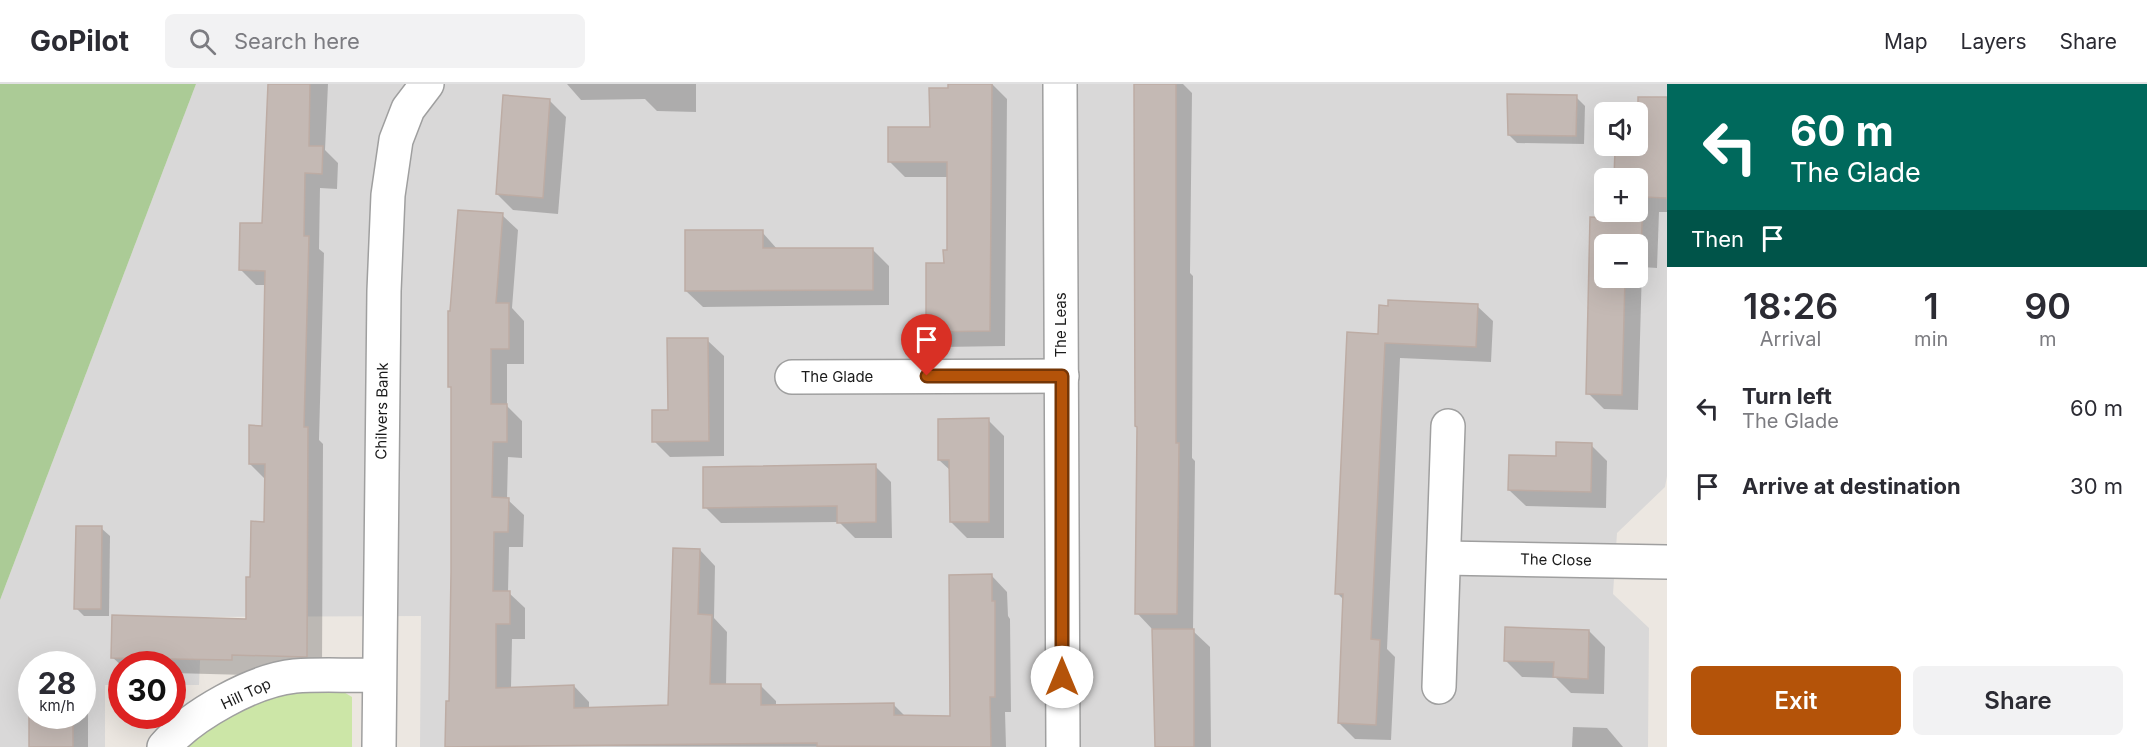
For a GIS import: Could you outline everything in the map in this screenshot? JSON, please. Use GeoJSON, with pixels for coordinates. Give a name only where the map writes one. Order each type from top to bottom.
{"type":"FeatureCollection","features":[{"type":"Feature","properties":{"kind":"street","name":"Chilvers Bank"},"geometry":{"type":"LineString","coordinates":[[379,747],[378,675],[388,195],[396,140],[408,109],[427,84]]}},
{"type":"Feature","properties":{"kind":"street","name":"The Leas"},"geometry":{"type":"LineString","coordinates":[[1060,84],[1063,747]]}},
{"type":"Feature","properties":{"kind":"street","name":"The Glade"},"geometry":{"type":"LineString","coordinates":[[792,377],[1062,376]]}},
{"type":"Feature","properties":{"kind":"street"},"geometry":{"type":"LineString","coordinates":[[1439,687],[1448,426]]}},
{"type":"Feature","properties":{"kind":"street","name":"The Close"},"geometry":{"type":"LineString","coordinates":[[1444,558],[1667,562]]}},
{"type":"Feature","properties":{"kind":"street","name":"Hill Top"},"geometry":{"type":"LineString","coordinates":[[164,747],[200,716],[268,681],[295,676],[378,675]]}},
{"type":"Feature","properties":{"kind":"shaded area"},"geometry":{"type":"Polygon","coordinates":[[[196,84],[1667,84],[1667,476],[1665,487],[1617,533],[1613,594],[1649,628],[1648,747],[420,747],[421,616],[202,617],[199,685],[186,685],[186,651],[108,651],[108,685],[105,685],[105,747],[0,747],[0,600],[196,84]]]}},
{"type":"Feature","properties":{"kind":"green space"},"geometry":{"type":"Polygon","coordinates":[[[0,84],[196,84],[0,600],[0,84]]]}},
{"type":"Feature","properties":{"kind":"green space"},"geometry":{"type":"Polygon","coordinates":[[[337,688],[352,697],[352,747],[176,747],[260,693],[337,688]]]}},
{"type":"Feature","properties":{"kind":"building"},"geometry":{"type":"Polygon","coordinates":[[[268,84],[310,84],[309,146],[323,146],[322,174],[305,173],[304,236],[309,236],[304,427],[308,427],[307,657],[232,655],[232,660],[186,659],[186,651],[111,651],[112,615],[246,619],[246,577],[250,577],[251,521],[264,522],[265,464],[249,464],[249,425],[262,426],[265,271],[239,270],[240,223],[262,223],[268,84]]]}},
{"type":"Feature","properties":{"kind":"building"},"geometry":{"type":"Polygon","coordinates":[[[948,84],[992,84],[990,331],[926,332],[926,263],[944,263],[943,250],[947,250],[947,162],[888,162],[888,127],[930,127],[929,88],[948,88],[948,84]]]}},
{"type":"Feature","properties":{"kind":"building"},"geometry":{"type":"Polygon","coordinates":[[[1134,84],[1176,84],[1176,443],[1179,443],[1177,614],[1135,614],[1137,427],[1135,426],[1134,84]]]}},
{"type":"Feature","properties":{"kind":"building"},"geometry":{"type":"Polygon","coordinates":[[[1507,94],[1577,95],[1576,136],[1508,135],[1507,94]]]}},
{"type":"Feature","properties":{"kind":"building"},"geometry":{"type":"Polygon","coordinates":[[[503,95],[550,99],[543,198],[496,194],[503,95]]]}},
{"type":"Feature","properties":{"kind":"building"},"geometry":{"type":"Polygon","coordinates":[[[1638,97],[1667,97],[1667,198],[1648,197],[1648,168],[1614,168],[1615,156],[1648,156],[1648,102],[1638,102],[1638,97]]]}},
{"type":"Feature","properties":{"kind":"building"},"geometry":{"type":"Polygon","coordinates":[[[458,210],[503,213],[496,303],[509,303],[509,349],[491,349],[491,404],[507,404],[507,442],[493,442],[492,497],[509,498],[508,532],[494,532],[493,591],[510,591],[510,624],[496,624],[496,688],[574,685],[574,708],[668,705],[673,548],[700,549],[698,614],[712,615],[710,684],[761,684],[761,705],[894,703],[894,715],[950,716],[949,575],[992,574],[992,601],[995,601],[995,697],[990,697],[991,747],[817,746],[817,743],[445,747],[446,701],[449,701],[451,572],[451,387],[448,387],[448,311],[450,311],[458,210]]]}},
{"type":"Feature","properties":{"kind":"building"},"geometry":{"type":"Polygon","coordinates":[[[1590,217],[1594,217],[1594,222],[1642,222],[1642,234],[1594,234],[1594,288],[1625,288],[1622,395],[1586,394],[1590,217]]]}},
{"type":"Feature","properties":{"kind":"building"},"geometry":{"type":"Polygon","coordinates":[[[685,230],[763,230],[763,248],[873,248],[873,290],[685,291],[685,230]]]}},
{"type":"Feature","properties":{"kind":"building"},"geometry":{"type":"Polygon","coordinates":[[[1388,300],[1478,304],[1476,347],[1385,343],[1371,639],[1380,640],[1376,725],[1338,723],[1343,594],[1335,594],[1347,332],[1378,334],[1379,305],[1388,306],[1388,300]]]}},
{"type":"Feature","properties":{"kind":"building"},"geometry":{"type":"Polygon","coordinates":[[[667,338],[708,338],[709,441],[652,442],[652,410],[668,410],[667,338]]]}},
{"type":"Feature","properties":{"kind":"building"},"geometry":{"type":"Polygon","coordinates":[[[989,418],[989,522],[950,522],[949,460],[938,460],[938,419],[989,418]]]}},
{"type":"Feature","properties":{"kind":"building"},"geometry":{"type":"Polygon","coordinates":[[[1556,442],[1592,443],[1591,492],[1508,490],[1509,455],[1556,456],[1556,442]]]}},
{"type":"Feature","properties":{"kind":"building"},"geometry":{"type":"Polygon","coordinates":[[[876,464],[876,522],[837,523],[837,506],[703,508],[703,467],[876,464]]]}},
{"type":"Feature","properties":{"kind":"building"},"geometry":{"type":"Polygon","coordinates":[[[76,526],[102,526],[101,609],[74,609],[76,526]]]}},
{"type":"Feature","properties":{"kind":"building"},"geometry":{"type":"Polygon","coordinates":[[[1505,627],[1589,630],[1588,679],[1553,677],[1554,662],[1504,661],[1505,627]]]}},
{"type":"Feature","properties":{"kind":"building"},"geometry":{"type":"Polygon","coordinates":[[[1152,629],[1194,629],[1194,747],[1155,747],[1152,629]]]}},
{"type":"Feature","properties":{"kind":"building"},"geometry":{"type":"Polygon","coordinates":[[[29,729],[73,729],[73,747],[29,747],[29,729]]]}},
{"type":"Feature","properties":{"kind":"route"},"geometry":{"type":"LineString","coordinates":[[927,376],[1062,376],[1062,677]]}}]}
